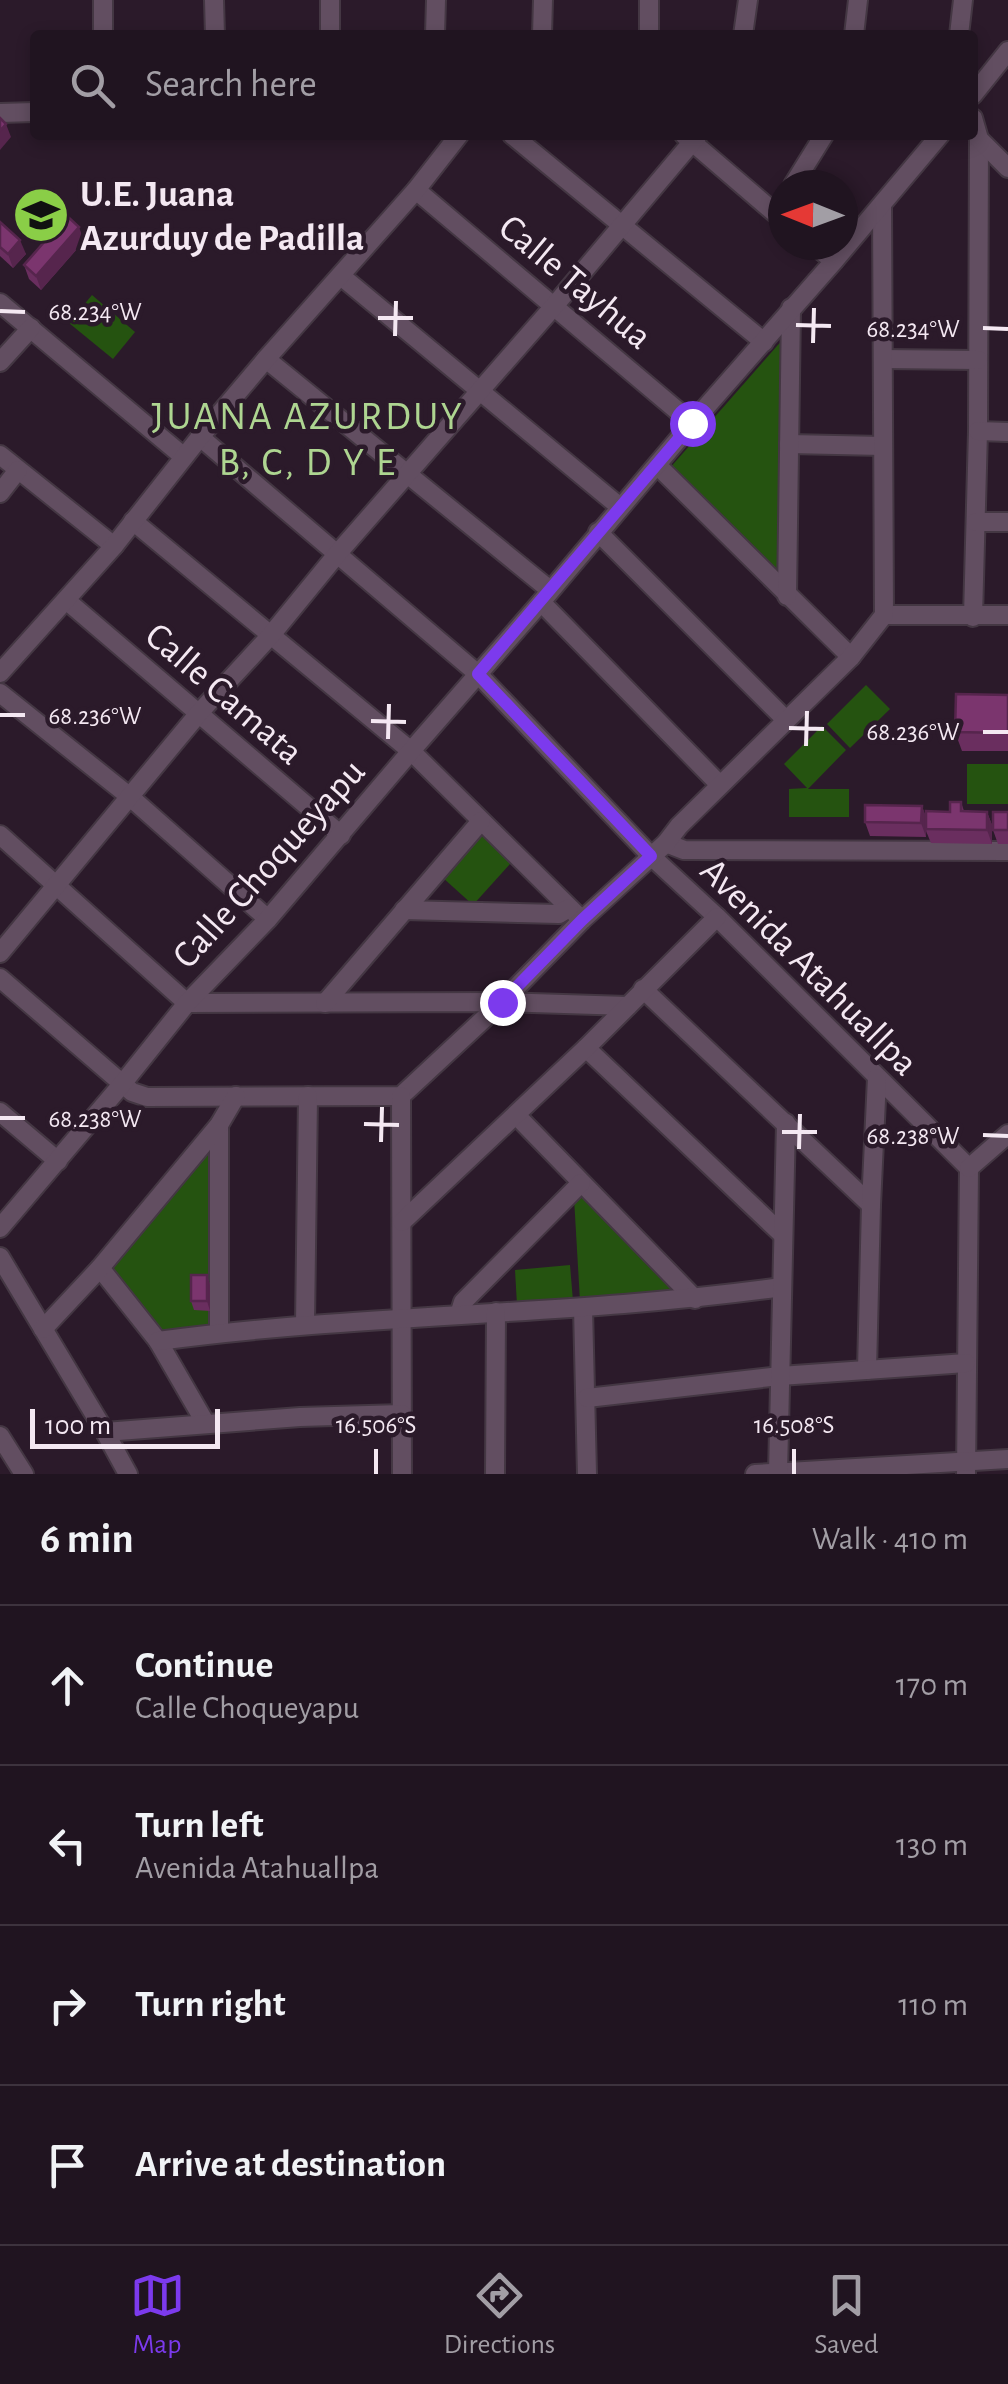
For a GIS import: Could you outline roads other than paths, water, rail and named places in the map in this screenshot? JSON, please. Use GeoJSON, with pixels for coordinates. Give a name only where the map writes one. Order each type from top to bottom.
{"type":"FeatureCollection","features":[{"type":"Feature","properties":{"kind":"street"},"geometry":{"type":"LineString","coordinates":[[102,0],[103,30]]}},
{"type":"Feature","properties":{"kind":"street"},"geometry":{"type":"LineString","coordinates":[[214,0],[214,30]]}},
{"type":"Feature","properties":{"kind":"street"},"geometry":{"type":"LineString","coordinates":[[330,0],[330,30]]}},
{"type":"Feature","properties":{"kind":"street"},"geometry":{"type":"LineString","coordinates":[[435,30],[436,0]]}},
{"type":"Feature","properties":{"kind":"street"},"geometry":{"type":"LineString","coordinates":[[542,0],[542,30]]}},
{"type":"Feature","properties":{"kind":"street"},"geometry":{"type":"LineString","coordinates":[[649,0],[649,30]]}},
{"type":"Feature","properties":{"kind":"street"},"geometry":{"type":"LineString","coordinates":[[743,30],[748,0]]}},
{"type":"Feature","properties":{"kind":"street"},"geometry":{"type":"LineString","coordinates":[[855,30],[858,0]]}},
{"type":"Feature","properties":{"kind":"street"},"geometry":{"type":"LineString","coordinates":[[960,30],[963,0]]}},
{"type":"Feature","properties":{"kind":"street"},"geometry":{"type":"LineString","coordinates":[[978,89],[1008,51]]}},
{"type":"Feature","properties":{"kind":"street"},"geometry":{"type":"LineString","coordinates":[[0,112],[30,112]]}},
{"type":"Feature","properties":{"kind":"street"},"geometry":{"type":"LineString","coordinates":[[973,616],[978,432],[978,135]]}},
{"type":"Feature","properties":{"kind":"street"},"geometry":{"type":"LineString","coordinates":[[979,138],[1008,168]]}},
{"type":"Feature","properties":{"kind":"street"},"geometry":{"type":"LineString","coordinates":[[0,672],[114,546],[266,359],[416,190],[454,140]]}},
{"type":"Feature","properties":{"kind":"street"},"geometry":{"type":"LineString","coordinates":[[518,140],[764,342]]}},
{"type":"Feature","properties":{"kind":"street"},"geometry":{"type":"LineString","coordinates":[[0,952],[199,713],[555,305],[689,140]]}},
{"type":"Feature","properties":{"kind":"street"},"geometry":{"type":"LineString","coordinates":[[693,140],[768,201]]}},
{"type":"Feature","properties":{"kind":"street"},"geometry":{"type":"LineString","coordinates":[[802,170],[821,140]]}},
{"type":"Feature","properties":{"kind":"street","name":"Calle Choqueyapu"},"geometry":{"type":"LineString","coordinates":[[0,1228],[187,1003],[341,835],[936,140]]}},
{"type":"Feature","properties":{"kind":"street","name":"Calle Tayhua"},"geometry":{"type":"LineString","coordinates":[[416,190],[692,423]]}},
{"type":"Feature","properties":{"kind":"street"},"geometry":{"type":"LineString","coordinates":[[0,978],[132,1092],[147,1097],[402,1096],[502,1002],[575,914],[666,843],[851,657],[884,615],[882,205]]}},
{"type":"Feature","properties":{"kind":"street"},"geometry":{"type":"LineString","coordinates":[[341,276],[620,507]]}},
{"type":"Feature","properties":{"kind":"street"},"geometry":{"type":"LineString","coordinates":[[0,303],[184,457]]}},
{"type":"Feature","properties":{"kind":"street"},"geometry":{"type":"LineString","coordinates":[[787,596],[791,308]]}},
{"type":"Feature","properties":{"kind":"street"},"geometry":{"type":"LineString","coordinates":[[0,362],[31,328]]}},
{"type":"Feature","properties":{"kind":"street"},"geometry":{"type":"LineString","coordinates":[[266,359],[408,474],[546,596],[720,785]]}},
{"type":"Feature","properties":{"kind":"street"},"geometry":{"type":"LineString","coordinates":[[883,359],[978,360]]}},
{"type":"Feature","properties":{"kind":"street"},"geometry":{"type":"LineString","coordinates":[[978,432],[1008,432]]}},
{"type":"Feature","properties":{"kind":"street","name":"Avenida Atahuallpa"},"geometry":{"type":"LineString","coordinates":[[200,438],[478,674],[651,856],[969,1168]]}},
{"type":"Feature","properties":{"kind":"street"},"geometry":{"type":"LineString","coordinates":[[789,444],[884,446]]}},
{"type":"Feature","properties":{"kind":"street"},"geometry":{"type":"LineString","coordinates":[[0,455],[114,546]]}},
{"type":"Feature","properties":{"kind":"street"},"geometry":{"type":"LineString","coordinates":[[657,466],[851,657]]}},
{"type":"Feature","properties":{"kind":"street"},"geometry":{"type":"LineString","coordinates":[[0,493],[18,470]]}},
{"type":"Feature","properties":{"kind":"street"},"geometry":{"type":"LineString","coordinates":[[133,522],[411,750],[575,914]]}},
{"type":"Feature","properties":{"kind":"street"},"geometry":{"type":"LineString","coordinates":[[976,522],[1008,522]]}},
{"type":"Feature","properties":{"kind":"street"},"geometry":{"type":"LineString","coordinates":[[598,532],[786,720]]}},
{"type":"Feature","properties":{"kind":"street","name":"Calle Camata"},"geometry":{"type":"LineString","coordinates":[[66,600],[341,835]]}},
{"type":"Feature","properties":{"kind":"street"},"geometry":{"type":"LineString","coordinates":[[884,615],[1008,615]]}},
{"type":"Feature","properties":{"kind":"street"},"geometry":{"type":"LineString","coordinates":[[0,693],[129,796],[268,919]]}},
{"type":"Feature","properties":{"kind":"street"},"geometry":{"type":"LineString","coordinates":[[325,1003],[481,820]]}},
{"type":"Feature","properties":{"kind":"street"},"geometry":{"type":"LineString","coordinates":[[0,836],[187,1003],[502,1002],[628,1006]]}},
{"type":"Feature","properties":{"kind":"street"},"geometry":{"type":"LineString","coordinates":[[666,843],[684,850],[1008,851]]}},
{"type":"Feature","properties":{"kind":"street"},"geometry":{"type":"LineString","coordinates":[[404,910],[575,914]]}},
{"type":"Feature","properties":{"kind":"street"},"geometry":{"type":"LineString","coordinates":[[402,1222],[717,917]]}},
{"type":"Feature","properties":{"kind":"street"},"geometry":{"type":"LineString","coordinates":[[643,989],[871,1204]]}},
{"type":"Feature","properties":{"kind":"street"},"geometry":{"type":"LineString","coordinates":[[586,1048],[783,1234]]}},
{"type":"Feature","properties":{"kind":"street"},"geometry":{"type":"LineString","coordinates":[[867,1370],[877,1078]]}},
{"type":"Feature","properties":{"kind":"street"},"geometry":{"type":"LineString","coordinates":[[43,1329],[100,1268],[219,1124],[236,1096]]}},
{"type":"Feature","properties":{"kind":"street"},"geometry":{"type":"LineString","coordinates":[[305,1324],[308,1096]]}},
{"type":"Feature","properties":{"kind":"street"},"geometry":{"type":"LineString","coordinates":[[402,1096],[402,1474]]}},
{"type":"Feature","properties":{"kind":"street"},"geometry":{"type":"LineString","coordinates":[[0,1112],[58,1161]]}},
{"type":"Feature","properties":{"kind":"street"},"geometry":{"type":"LineString","coordinates":[[516,1115],[695,1299]]}},
{"type":"Feature","properties":{"kind":"street"},"geometry":{"type":"LineString","coordinates":[[778,1473],[786,1122]]}},
{"type":"Feature","properties":{"kind":"street"},"geometry":{"type":"LineString","coordinates":[[219,1124],[219,1333]]}},
{"type":"Feature","properties":{"kind":"street"},"geometry":{"type":"LineString","coordinates":[[966,1469],[969,1168],[1008,1134]]}},
{"type":"Feature","properties":{"kind":"street"},"geometry":{"type":"LineString","coordinates":[[459,1315],[463,1302],[581,1182]]}},
{"type":"Feature","properties":{"kind":"street"},"geometry":{"type":"LineString","coordinates":[[0,1257],[128,1474]]}},
{"type":"Feature","properties":{"kind":"street"},"geometry":{"type":"LineString","coordinates":[[100,1268],[158,1341],[206,1424]]}},
{"type":"Feature","properties":{"kind":"street"},"geometry":{"type":"LineString","coordinates":[[158,1341],[305,1324],[695,1299],[782,1287]]}},
{"type":"Feature","properties":{"kind":"street"},"geometry":{"type":"LineString","coordinates":[[584,1308],[587,1474]]}},
{"type":"Feature","properties":{"kind":"street"},"geometry":{"type":"LineString","coordinates":[[495,1474],[496,1312]]}},
{"type":"Feature","properties":{"kind":"street"},"geometry":{"type":"LineString","coordinates":[[586,1398],[780,1376],[966,1363]]}},
{"type":"Feature","properties":{"kind":"street"},"geometry":{"type":"LineString","coordinates":[[105,1432],[300,1417],[402,1414]]}},
{"type":"Feature","properties":{"kind":"street"},"geometry":{"type":"LineString","coordinates":[[0,1436],[24,1474]]}},
{"type":"Feature","properties":{"kind":"street"},"geometry":{"type":"LineString","coordinates":[[754,1474],[966,1469],[1008,1460]]}},
{"type":"Feature","properties":{"kind":"place","name":"U.E. Juana Azurduy de Padilla"},"geometry":{"type":"Point","coordinates":[41,215]}},
{"type":"Feature","properties":{"kind":"district","name":"JUANA AZURDUY B, C, D Y E"},"geometry":{"type":"Point","coordinates":[308,438]}}]}
